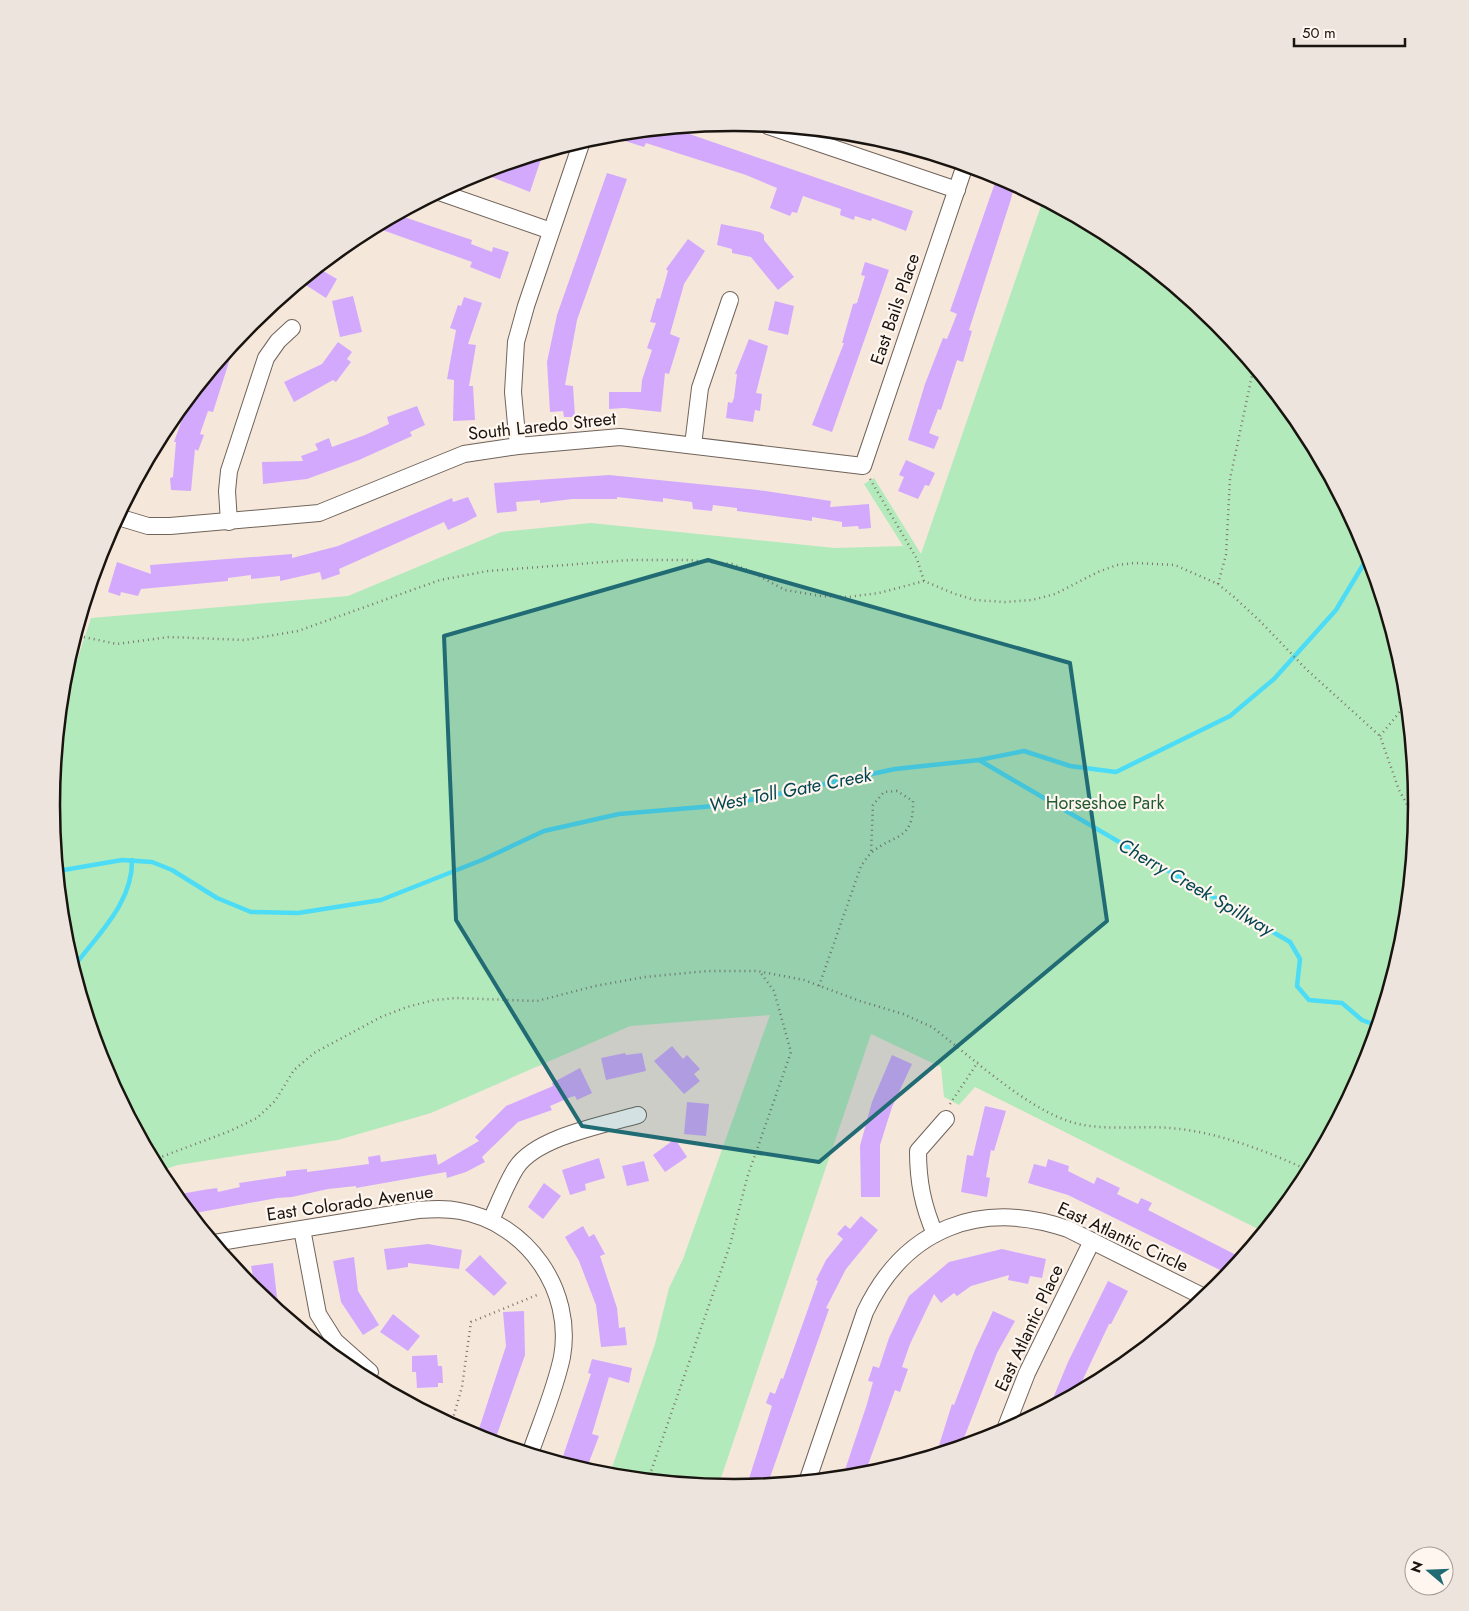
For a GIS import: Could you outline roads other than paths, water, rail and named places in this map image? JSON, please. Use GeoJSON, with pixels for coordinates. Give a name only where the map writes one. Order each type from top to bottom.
{"type":"FeatureCollection","features":[{"type":"Feature","properties":{"kind":"street"},"geometry":{"type":"LineString","coordinates":[[789,133],[957,190]]}},
{"type":"Feature","properties":{"kind":"street"},"geometry":{"type":"LineString","coordinates":[[518,446],[513,392],[516,342],[526,306],[579,150]]}},
{"type":"Feature","properties":{"kind":"street","name":"East Bails Place"},"geometry":{"type":"LineString","coordinates":[[863,466],[964,172]]}},
{"type":"Feature","properties":{"kind":"street"},"geometry":{"type":"LineString","coordinates":[[448,195],[551,231]]}},
{"type":"Feature","properties":{"kind":"street"},"geometry":{"type":"LineString","coordinates":[[692,445],[700,388],[730,300]]}},
{"type":"Feature","properties":{"kind":"street"},"geometry":{"type":"LineString","coordinates":[[229,522],[227,491],[230,471],[266,358],[278,341],[292,328]]}},
{"type":"Feature","properties":{"kind":"street","name":"South Laredo Street"},"geometry":{"type":"LineString","coordinates":[[125,518],[158,526],[229,522],[330,510],[464,454],[518,446],[620,437],[863,466]]}},
{"type":"Feature","properties":{"kind":"street"},"geometry":{"type":"LineString","coordinates":[[491,1220],[516,1168],[528,1155],[552,1141],[638,1115]]}},
{"type":"Feature","properties":{"kind":"street"},"geometry":{"type":"LineString","coordinates":[[935,1234],[921,1199],[918,1151],[946,1120]]}},
{"type":"Feature","properties":{"kind":"street","name":"East Colorado Avenue"},"geometry":{"type":"LineString","coordinates":[[220,1242],[418,1210],[440,1209],[460,1211],[491,1220],[513,1234],[541,1262],[551,1279],[561,1310],[564,1330],[562,1356],[532,1448]]}},
{"type":"Feature","properties":{"kind":"street","name":"East Atlantic Circle"},"geometry":{"type":"LineString","coordinates":[[809,1476],[865,1312],[873,1294],[900,1260],[935,1234],[952,1226],[978,1219],[1020,1217],[1044,1221],[1092,1241],[1198,1294]]}},
{"type":"Feature","properties":{"kind":"street"},"geometry":{"type":"LineString","coordinates":[[302,1229],[318,1314],[335,1341],[370,1372]]}},
{"type":"Feature","properties":{"kind":"street","name":"East Atlantic Place"},"geometry":{"type":"LineString","coordinates":[[1008,1422],[1028,1373],[1092,1241]]}},
{"type":"Feature","properties":{"kind":"waterway","name":"West Toll Gate Creek"},"geometry":{"type":"LineString","coordinates":[[63,870],[122,860],[152,862],[172,870],[217,898],[251,912],[298,913],[381,900],[482,860],[544,831],[619,814],[726,805],[895,769],[979,760],[1024,751],[1070,766],[1116,772],[1230,716],[1274,679],[1336,610],[1364,564]]}},
{"type":"Feature","properties":{"kind":"waterway","name":"Cherry Creek Spillway"},"geometry":{"type":"LineString","coordinates":[[979,760],[1290,942],[1300,959],[1297,986],[1309,1000],[1342,1003],[1362,1020],[1372,1024]]}},
{"type":"Feature","properties":{"kind":"waterway"},"geometry":{"type":"LineString","coordinates":[[79,961],[112,918],[120,904],[131,876],[132,860]]}},
{"type":"Feature","properties":{"kind":"park label","name":"Horseshoe Park"},"geometry":{"type":"Point","coordinates":[1105,803]}}]}
